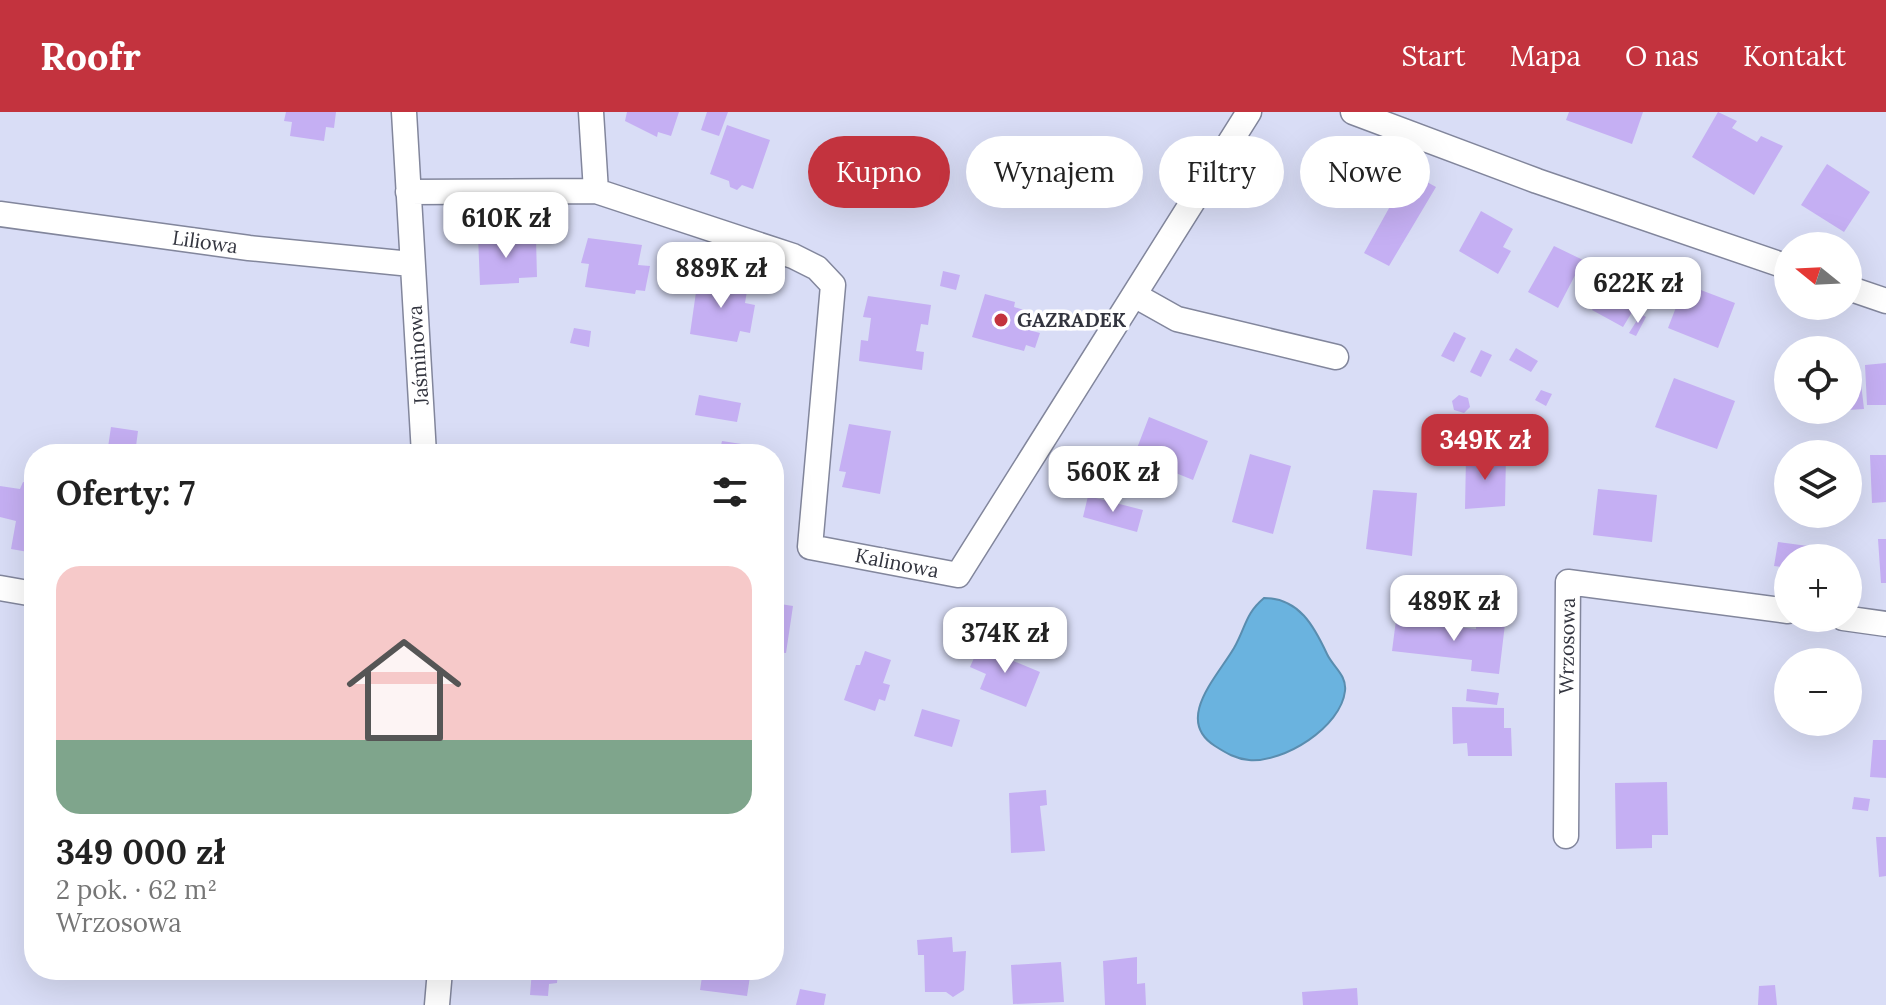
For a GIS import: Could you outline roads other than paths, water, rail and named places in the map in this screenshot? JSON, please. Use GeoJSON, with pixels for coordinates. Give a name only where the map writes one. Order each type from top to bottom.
{"type":"FeatureCollection","features":[{"type":"Feature","properties":{"kind":"street","name":"Jaśminowa"},"geometry":{"type":"LineString","coordinates":[[404,112],[423,444]]}},
{"type":"Feature","properties":{"kind":"street"},"geometry":{"type":"LineString","coordinates":[[591,112],[596,191]]}},
{"type":"Feature","properties":{"kind":"street","name":"Kalinowa"},"geometry":{"type":"LineString","coordinates":[[408,192],[596,191],[793,256],[817,268],[833,285],[810,547],[958,575],[1249,112]]}},
{"type":"Feature","properties":{"kind":"street"},"geometry":{"type":"LineString","coordinates":[[1353,112],[1537,181],[1774,262]]}},
{"type":"Feature","properties":{"kind":"street","name":"Liliowa"},"geometry":{"type":"LineString","coordinates":[[0,214],[249,248],[411,264]]}},
{"type":"Feature","properties":{"kind":"street"},"geometry":{"type":"LineString","coordinates":[[1862,293],[1886,301]]}},
{"type":"Feature","properties":{"kind":"street"},"geometry":{"type":"LineString","coordinates":[[1136,296],[1177,319],[1336,357]]}},
{"type":"Feature","properties":{"kind":"street","name":"Wrzosowa"},"geometry":{"type":"LineString","coordinates":[[1566,836],[1568,582],[1774,609]]}},
{"type":"Feature","properties":{"kind":"street"},"geometry":{"type":"LineString","coordinates":[[0,588],[24,592]]}},
{"type":"Feature","properties":{"kind":"street"},"geometry":{"type":"LineString","coordinates":[[1862,621],[1886,624]]}},
{"type":"Feature","properties":{"kind":"street"},"geometry":{"type":"LineString","coordinates":[[437,1005],[439,980]]}},
{"type":"Feature","properties":{"kind":"water"},"geometry":{"type":"Polygon","coordinates":[[[1264,598],[1287,603],[1311,624],[1342,676],[1345,691],[1333,717],[1309,740],[1278,756],[1249,760],[1227,753],[1203,736],[1198,724],[1199,711],[1203,698],[1234,648],[1249,615],[1264,598]]]}},
{"type":"Feature","properties":{"kind":"place","name":"GAZRADEK"},"geometry":{"type":"Point","coordinates":[1001,320]}}]}
